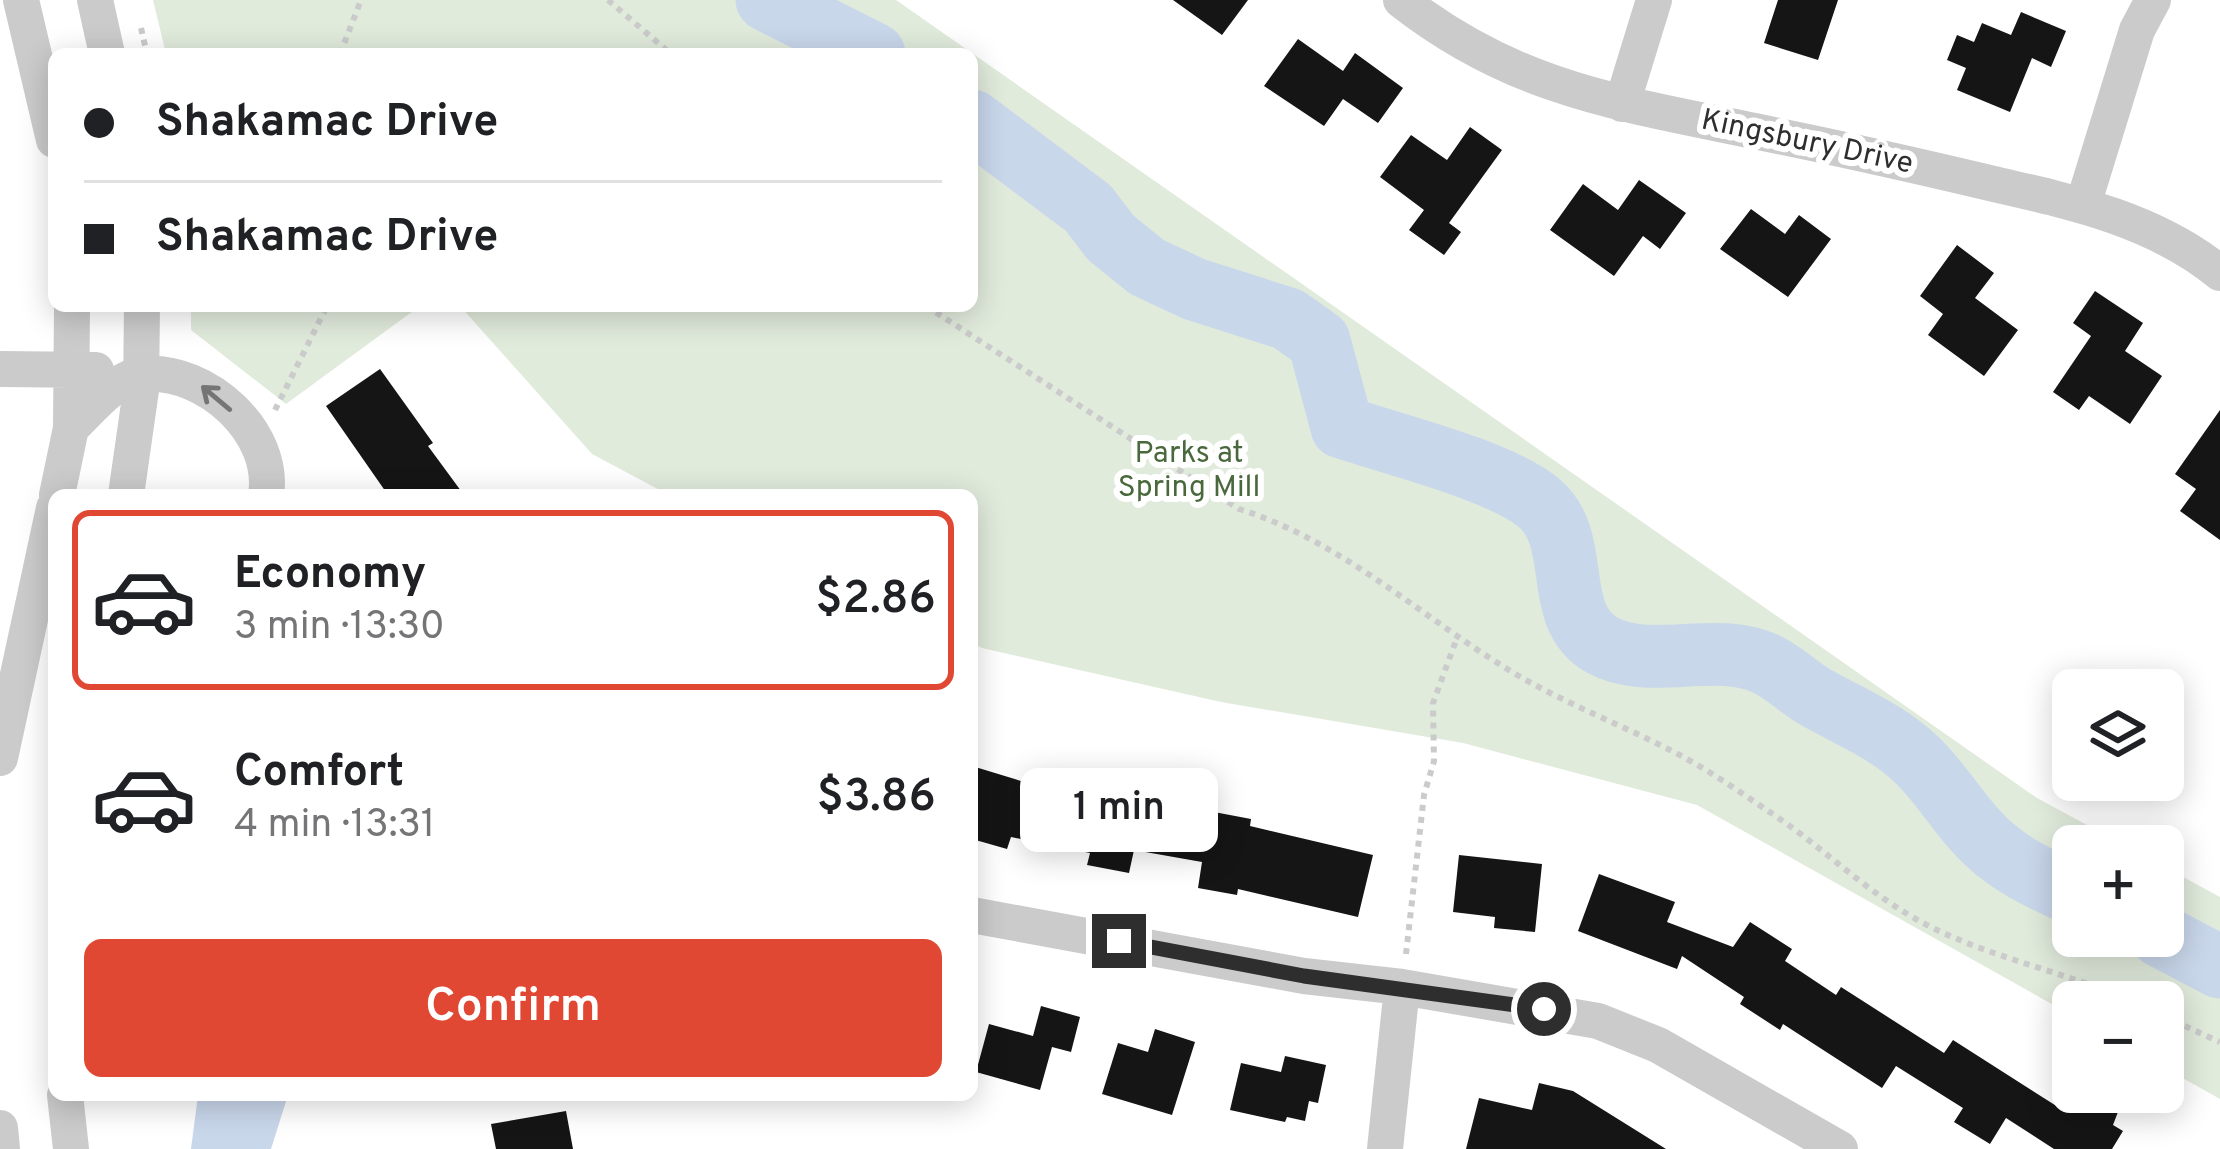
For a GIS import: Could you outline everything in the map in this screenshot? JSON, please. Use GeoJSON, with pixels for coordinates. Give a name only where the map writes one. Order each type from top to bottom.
{"type":"FeatureCollection","features":[{"type":"Feature","properties":{"kind":"street"},"geometry":{"type":"LineString","coordinates":[[21,0],[48,115]]}},
{"type":"Feature","properties":{"kind":"street"},"geometry":{"type":"LineString","coordinates":[[95,0],[106,48]]}},
{"type":"Feature","properties":{"kind":"street","name":"Kingsbury Drive"},"geometry":{"type":"LineString","coordinates":[[1400,0],[1464,46],[1537,81],[1622,104],[2083,205],[2161,236],[2220,273]]}},
{"type":"Feature","properties":{"kind":"street"},"geometry":{"type":"LineString","coordinates":[[1622,104],[1654,0]]}},
{"type":"Feature","properties":{"kind":"street"},"geometry":{"type":"LineString","coordinates":[[2083,205],[2137,30],[2153,0]]}},
{"type":"Feature","properties":{"kind":"street"},"geometry":{"type":"LineString","coordinates":[[58,489],[70,428],[72,312]]}},
{"type":"Feature","properties":{"kind":"street"},"geometry":{"type":"LineString","coordinates":[[127,489],[141,373],[142,312]]}},
{"type":"Feature","properties":{"kind":"street"},"geometry":{"type":"LineString","coordinates":[[0,369],[74,369],[189,380],[212,391],[251,435],[270,471],[267,489]]}},
{"type":"Feature","properties":{"kind":"street"},"geometry":{"type":"LineString","coordinates":[[70,428],[119,385],[141,373]]}},
{"type":"Feature","properties":{"kind":"street"},"geometry":{"type":"LineString","coordinates":[[0,758],[48,536]]}},
{"type":"Feature","properties":{"kind":"street"},"geometry":{"type":"LineString","coordinates":[[978,916],[1304,976],[1402,987],[1598,1021],[1658,1045],[1840,1149]]}},
{"type":"Feature","properties":{"kind":"street"},"geometry":{"type":"LineString","coordinates":[[1385,1149],[1402,987]]}},
{"type":"Feature","properties":{"kind":"street"},"geometry":{"type":"LineString","coordinates":[[65,1101],[71,1149]]}},
{"type":"Feature","properties":{"kind":"street"},"geometry":{"type":"LineString","coordinates":[[0,1128],[2,1149]]}},
{"type":"Feature","properties":{"kind":"path"},"geometry":{"type":"LineString","coordinates":[[342,48],[361,0]]}},
{"type":"Feature","properties":{"kind":"path"},"geometry":{"type":"LineString","coordinates":[[608,0],[664,48]]}},
{"type":"Feature","properties":{"kind":"path"},"geometry":{"type":"LineString","coordinates":[[251,435],[275,410],[324,312]]}},
{"type":"Feature","properties":{"kind":"path"},"geometry":{"type":"LineString","coordinates":[[935,312],[1219,497],[1239,509],[1289,525],[1565,703],[1668,748],[1779,818],[1860,885],[1933,928],[1980,949],[2086,981]]}},
{"type":"Feature","properties":{"kind":"path"},"geometry":{"type":"LineString","coordinates":[[1402,987],[1424,795],[1434,760],[1433,703],[1458,634]]}},
{"type":"Feature","properties":{"kind":"path"},"geometry":{"type":"LineString","coordinates":[[2184,1026],[2220,1042]]}},
{"type":"Feature","properties":{"kind":"green space","name":"Parks at Spring Mill"},"geometry":{"type":"Polygon","coordinates":[[[153,0],[896,0],[965,48],[165,48],[153,0]]]}},
{"type":"Feature","properties":{"kind":"green space","name":"Parks at Spring Mill"},"geometry":{"type":"Polygon","coordinates":[[[978,57],[2037,798],[2087,825],[2052,825],[2052,957],[2184,957],[2184,877],[2220,897],[2220,1099],[2184,1079],[2184,981],[2052,981],[2052,1004],[1697,805],[1463,743],[1221,702],[982,648],[978,646],[978,489],[658,489],[592,454],[465,312],[978,312],[978,57]]]}},
{"type":"Feature","properties":{"kind":"green space"},"geometry":{"type":"Polygon","coordinates":[[[191,312],[412,312],[286,404],[191,330],[191,312]]]}},
{"type":"Feature","properties":{"kind":"water"},"geometry":{"type":"Polygon","coordinates":[[[197,1101],[286,1101],[271,1149],[191,1149],[197,1101]]]}},
{"type":"Feature","properties":{"kind":"building"},"geometry":{"type":"Polygon","coordinates":[[[1173,0],[1248,0],[1222,35],[1173,0]]]}},
{"type":"Feature","properties":{"kind":"building"},"geometry":{"type":"Polygon","coordinates":[[[1778,0],[1838,0],[1818,60],[1764,43],[1778,0]]]}},
{"type":"Feature","properties":{"kind":"building"},"geometry":{"type":"Polygon","coordinates":[[[2021,12],[2066,31],[2051,67],[2032,58],[2010,112],[1957,90],[1966,68],[1947,60],[1957,35],[1974,42],[1982,23],[2011,35],[2021,12]]]}},
{"type":"Feature","properties":{"kind":"building"},"geometry":{"type":"Polygon","coordinates":[[[1298,39],[1343,71],[1355,53],[1403,88],[1378,123],[1343,99],[1324,126],[1264,86],[1298,39]]]}},
{"type":"Feature","properties":{"kind":"building"},"geometry":{"type":"Polygon","coordinates":[[[1470,127],[1502,150],[1449,223],[1461,232],[1444,255],[1409,230],[1424,210],[1380,177],[1411,135],[1447,160],[1470,127]]]}},
{"type":"Feature","properties":{"kind":"building"},"geometry":{"type":"Polygon","coordinates":[[[1639,180],[1686,213],[1660,249],[1643,236],[1614,276],[1550,230],[1583,184],[1618,210],[1639,180]]]}},
{"type":"Feature","properties":{"kind":"building"},"geometry":{"type":"Polygon","coordinates":[[[1751,209],[1785,234],[1799,215],[1831,239],[1788,297],[1720,249],[1751,209]]]}},
{"type":"Feature","properties":{"kind":"building"},"geometry":{"type":"Polygon","coordinates":[[[1957,245],[1994,273],[1975,298],[2018,330],[1984,376],[1928,335],[1943,314],[1920,296],[1957,245]]]}},
{"type":"Feature","properties":{"kind":"building"},"geometry":{"type":"Polygon","coordinates":[[[2095,291],[2143,323],[2125,351],[2162,376],[2130,424],[2089,396],[2079,410],[2053,392],[2091,336],[2073,323],[2095,291]]]}},
{"type":"Feature","properties":{"kind":"building"},"geometry":{"type":"Polygon","coordinates":[[[380,369],[460,489],[384,489],[326,406],[380,369]]]}},
{"type":"Feature","properties":{"kind":"building"},"geometry":{"type":"Polygon","coordinates":[[[2220,410],[2220,540],[2180,511],[2196,489],[2175,474],[2220,410]]]}},
{"type":"Feature","properties":{"kind":"building"},"geometry":{"type":"Polygon","coordinates":[[[978,768],[1060,793],[1061,789],[1176,812],[1177,805],[1251,819],[1250,826],[1373,855],[1358,917],[1238,889],[1237,895],[1198,888],[1202,862],[1134,850],[1129,873],[1087,865],[1090,853],[1011,837],[1007,849],[978,841],[978,768]]]}},
{"type":"Feature","properties":{"kind":"building"},"geometry":{"type":"Polygon","coordinates":[[[1459,855],[1542,864],[1535,932],[1494,928],[1495,917],[1453,912],[1459,855]]]}},
{"type":"Feature","properties":{"kind":"building"},"geometry":{"type":"Polygon","coordinates":[[[1599,874],[1675,902],[1667,922],[1733,947],[1750,922],[1792,949],[1785,961],[1836,995],[1841,987],[1944,1053],[1953,1040],[2052,1103],[2052,1113],[2118,1113],[2113,1125],[2123,1131],[2112,1149],[2054,1149],[2006,1118],[1990,1144],[1954,1122],[1963,1108],[1896,1066],[1882,1088],[1783,1024],[1780,1030],[1740,1004],[1744,997],[1682,956],[1677,969],[1578,931],[1599,874]]]}},
{"type":"Feature","properties":{"kind":"building"},"geometry":{"type":"Polygon","coordinates":[[[1041,1006],[1080,1017],[1071,1052],[1052,1047],[1040,1090],[978,1073],[989,1024],[1033,1036],[1041,1006]]]}},
{"type":"Feature","properties":{"kind":"building"},"geometry":{"type":"Polygon","coordinates":[[[1155,1029],[1195,1042],[1172,1115],[1102,1094],[1118,1043],[1148,1052],[1155,1029]]]}},
{"type":"Feature","properties":{"kind":"building"},"geometry":{"type":"Polygon","coordinates":[[[1285,1056],[1326,1065],[1318,1103],[1309,1101],[1305,1121],[1287,1117],[1285,1122],[1230,1110],[1241,1063],[1281,1072],[1285,1056]]]}},
{"type":"Feature","properties":{"kind":"building"},"geometry":{"type":"Polygon","coordinates":[[[1539,1083],[1573,1091],[1666,1149],[1466,1149],[1479,1098],[1532,1110],[1539,1083]]]}},
{"type":"Feature","properties":{"kind":"building"},"geometry":{"type":"Polygon","coordinates":[[[566,1111],[573,1149],[496,1149],[491,1124],[566,1111]]]}},
{"type":"Feature","properties":{"kind":"waterway"},"geometry":{"type":"LineString","coordinates":[[767,0],[862,48]]}},
{"type":"Feature","properties":{"kind":"waterway"},"geometry":{"type":"LineString","coordinates":[[978,126],[1088,208],[1111,238],[1147,267],[1194,289],[1288,319],[1319,341],[1342,427],[1472,469],[1538,502],[1560,536],[1577,616],[1586,632],[1602,645],[1640,656],[1724,655],[1771,666],[1906,750],[1985,841],[2052,884]]}},
{"type":"Feature","properties":{"kind":"waterway"},"geometry":{"type":"LineString","coordinates":[[2184,948],[2220,967]]}},
{"type":"Feature","properties":{"kind":"route"},"geometry":{"type":"LineString","coordinates":[[1119,941],[1304,976],[1544,1009]]}}]}
